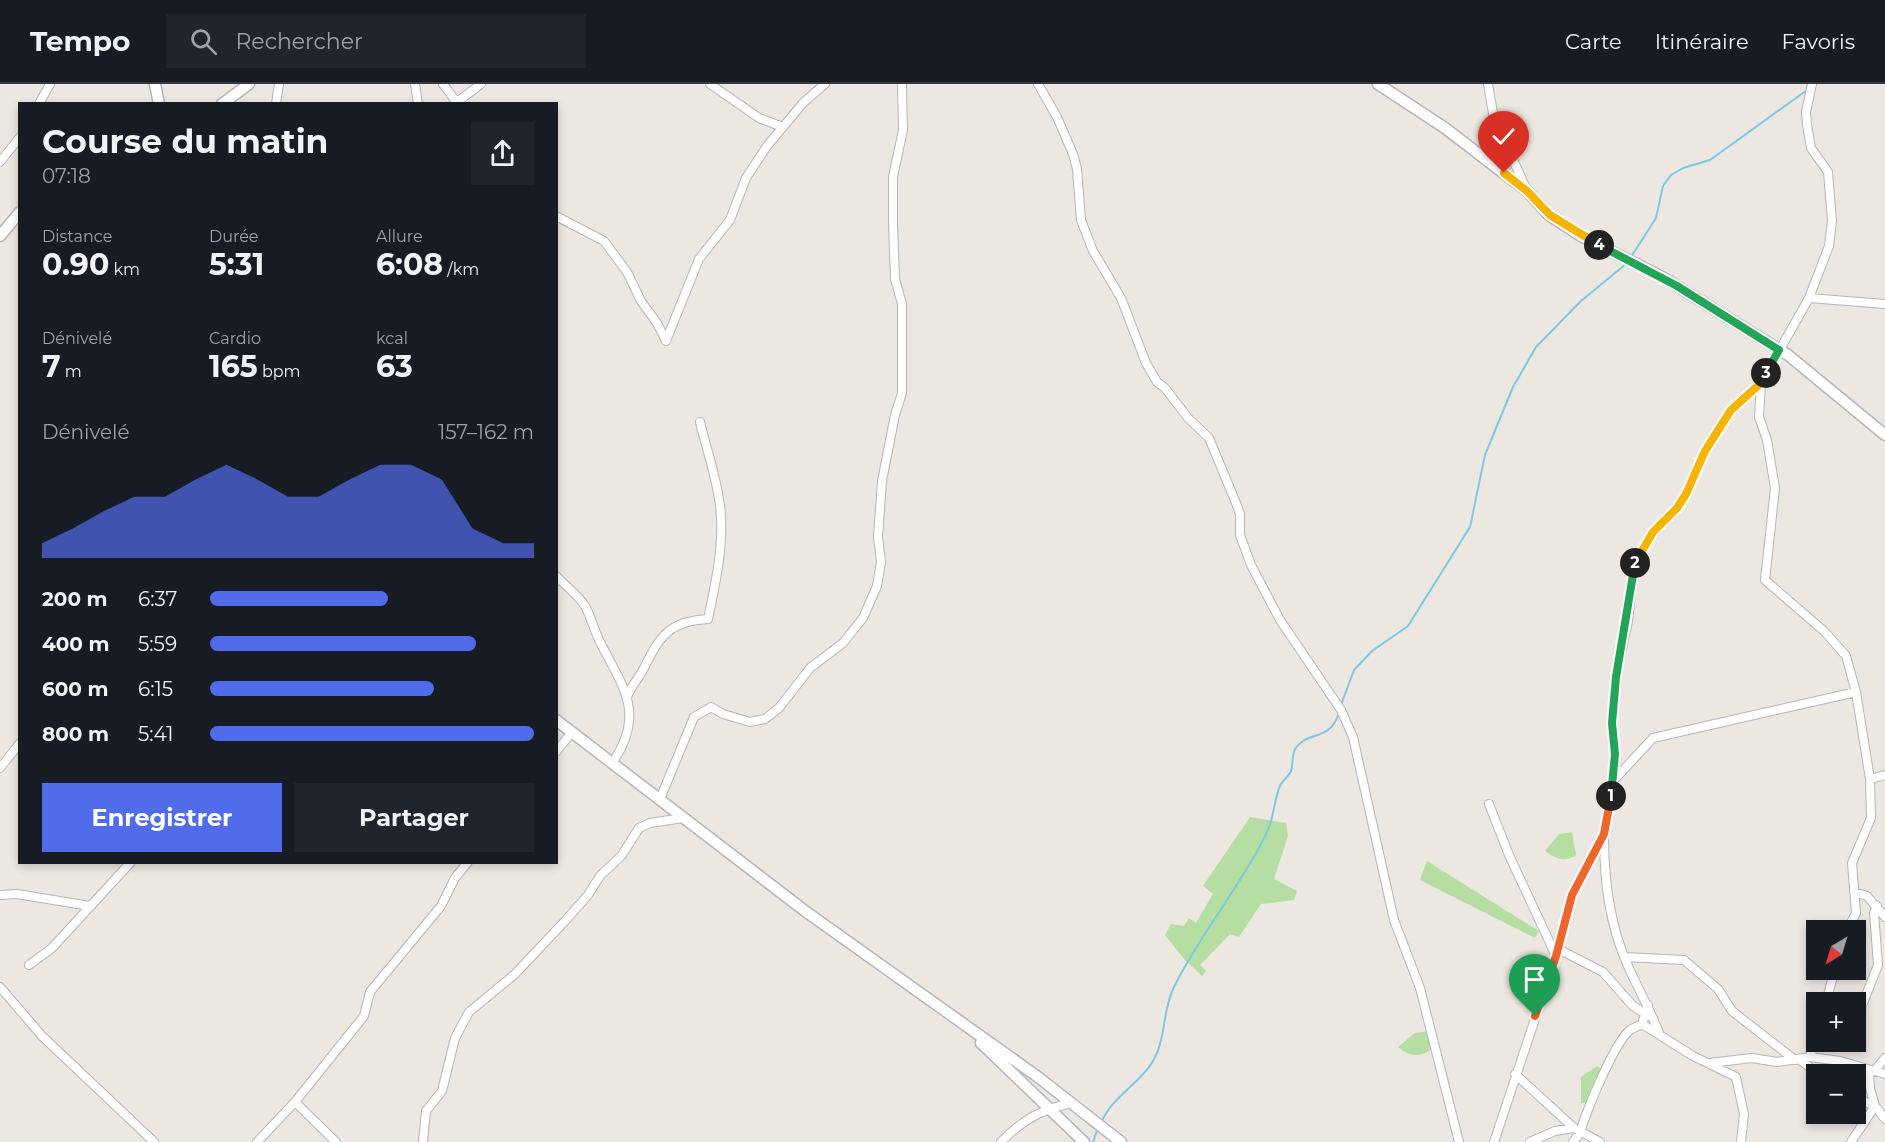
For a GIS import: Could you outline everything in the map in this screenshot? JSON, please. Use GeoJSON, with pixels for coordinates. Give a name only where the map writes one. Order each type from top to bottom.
{"type":"FeatureCollection","features":[{"type":"Feature","properties":{"kind":"street"},"geometry":{"type":"LineString","coordinates":[[40,102],[50,84]]}},
{"type":"Feature","properties":{"kind":"street"},"geometry":{"type":"LineString","coordinates":[[155,84],[159,102]]}},
{"type":"Feature","properties":{"kind":"street"},"geometry":{"type":"LineString","coordinates":[[225,102],[249,84]]}},
{"type":"Feature","properties":{"kind":"street"},"geometry":{"type":"LineString","coordinates":[[276,102],[279,84]]}},
{"type":"Feature","properties":{"kind":"street"},"geometry":{"type":"LineString","coordinates":[[415,84],[418,102]]}},
{"type":"Feature","properties":{"kind":"street"},"geometry":{"type":"LineString","coordinates":[[443,84],[457,102]]}},
{"type":"Feature","properties":{"kind":"street"},"geometry":{"type":"LineString","coordinates":[[459,102],[481,84]]}},
{"type":"Feature","properties":{"kind":"street"},"geometry":{"type":"LineString","coordinates":[[710,84],[759,118],[783,127]]}},
{"type":"Feature","properties":{"kind":"street"},"geometry":{"type":"LineString","coordinates":[[558,217],[604,241],[627,272],[641,301],[657,323],[666,341],[699,259],[730,220],[746,178],[804,102],[825,84]]}},
{"type":"Feature","properties":{"kind":"street"},"geometry":{"type":"LineString","coordinates":[[660,799],[694,717],[711,707],[723,714],[750,722],[765,719],[779,708],[810,668],[843,643],[864,618],[877,586],[880,562],[878,537],[882,481],[895,415],[902,393],[902,304],[895,279],[893,177],[903,130],[902,84]]}},
{"type":"Feature","properties":{"kind":"street"},"geometry":{"type":"LineString","coordinates":[[1038,84],[1058,117],[1073,154],[1077,170],[1081,220],[1093,251],[1125,307],[1146,363],[1157,382],[1209,438],[1240,514],[1240,535],[1251,565],[1280,620],[1341,710],[1353,737],[1394,920],[1420,988],[1459,1142]]}},
{"type":"Feature","properties":{"kind":"street"},"geometry":{"type":"LineString","coordinates":[[1378,84],[1445,128],[1527,191]]}},
{"type":"Feature","properties":{"kind":"street"},"geometry":{"type":"LineString","coordinates":[[1488,84],[1494,120],[1527,191],[1538,206],[1581,236],[1670,282],[1779,350],[1810,371],[1885,435]]}},
{"type":"Feature","properties":{"kind":"street"},"geometry":{"type":"LineString","coordinates":[[1659,1033],[1649,1016],[1648,1004],[1625,957],[1607,900],[1604,834],[1614,780],[1613,711],[1634,568],[1641,550],[1653,532],[1677,508],[1686,494],[1705,451],[1731,410],[1761,383],[1809,298],[1829,246],[1832,221],[1828,172],[1811,148],[1807,125],[1806,112],[1812,84]]}},
{"type":"Feature","properties":{"kind":"street"},"geometry":{"type":"LineString","coordinates":[[0,162],[18,140]]}},
{"type":"Feature","properties":{"kind":"street"},"geometry":{"type":"LineString","coordinates":[[0,236],[18,214]]}},
{"type":"Feature","properties":{"kind":"street"},"geometry":{"type":"LineString","coordinates":[[1809,298],[1885,304]]}},
{"type":"Feature","properties":{"kind":"street"},"geometry":{"type":"LineString","coordinates":[[1761,383],[1759,417],[1767,440],[1775,488],[1765,580],[1825,632],[1846,656],[1856,692],[1870,779],[1871,818],[1852,863],[1856,913],[1852,920]]}},
{"type":"Feature","properties":{"kind":"street"},"geometry":{"type":"LineString","coordinates":[[627,696],[654,645],[664,633],[678,625],[708,619],[717,579],[721,518],[719,498],[700,422]]}},
{"type":"Feature","properties":{"kind":"street"},"geometry":{"type":"LineString","coordinates":[[558,578],[585,607],[599,640],[617,670],[627,696],[630,725],[620,751],[612,763]]}},
{"type":"Feature","properties":{"kind":"street"},"geometry":{"type":"LineString","coordinates":[[1614,780],[1653,738],[1856,692]]}},
{"type":"Feature","properties":{"kind":"street"},"geometry":{"type":"LineString","coordinates":[[558,722],[805,911],[1072,1103],[1120,1142]]}},
{"type":"Feature","properties":{"kind":"street"},"geometry":{"type":"LineString","coordinates":[[558,750],[572,732]]}},
{"type":"Feature","properties":{"kind":"street"},"geometry":{"type":"LineString","coordinates":[[0,768],[18,746]]}},
{"type":"Feature","properties":{"kind":"street"},"geometry":{"type":"LineString","coordinates":[[1870,779],[1885,775]]}},
{"type":"Feature","properties":{"kind":"street"},"geometry":{"type":"LineString","coordinates":[[1489,804],[1509,855],[1557,952],[1603,972],[1633,1006],[1649,1016]]}},
{"type":"Feature","properties":{"kind":"street"},"geometry":{"type":"LineString","coordinates":[[423,1142],[426,1111],[442,1090],[455,1038],[470,1012],[515,974],[565,921],[588,895],[600,876],[622,855],[639,828],[650,823],[683,818]]}},
{"type":"Feature","properties":{"kind":"street"},"geometry":{"type":"LineString","coordinates":[[1494,1142],[1557,952],[1572,895],[1604,834]]}},
{"type":"Feature","properties":{"kind":"street"},"geometry":{"type":"LineString","coordinates":[[29,965],[52,948],[128,864]]}},
{"type":"Feature","properties":{"kind":"street"},"geometry":{"type":"LineString","coordinates":[[257,1142],[295,1102],[364,1016],[370,992],[441,906],[455,879],[466,864]]}},
{"type":"Feature","properties":{"kind":"street"},"geometry":{"type":"LineString","coordinates":[[1854,892],[1867,896],[1885,917]]}},
{"type":"Feature","properties":{"kind":"street"},"geometry":{"type":"LineString","coordinates":[[0,895],[38,897],[90,906]]}},
{"type":"Feature","properties":{"kind":"street"},"geometry":{"type":"LineString","coordinates":[[1866,995],[1878,965],[1874,913],[1877,906]]}},
{"type":"Feature","properties":{"kind":"street"},"geometry":{"type":"LineString","coordinates":[[1625,957],[1684,960],[1718,989],[1732,1011],[1806,1065]]}},
{"type":"Feature","properties":{"kind":"street"},"geometry":{"type":"LineString","coordinates":[[0,987],[42,1036],[154,1142]]}},
{"type":"Feature","properties":{"kind":"street"},"geometry":{"type":"LineString","coordinates":[[1573,1142],[1624,1037],[1649,1016]]}},
{"type":"Feature","properties":{"kind":"street"},"geometry":{"type":"LineString","coordinates":[[962,1024],[1084,1142]]}},
{"type":"Feature","properties":{"kind":"street"},"geometry":{"type":"LineString","coordinates":[[1642,1024],[1736,1077],[1744,1114],[1741,1142]]}},
{"type":"Feature","properties":{"kind":"street"},"geometry":{"type":"LineString","coordinates":[[1810,1057],[1812,1052]]}},
{"type":"Feature","properties":{"kind":"street"},"geometry":{"type":"LineString","coordinates":[[1709,1063],[1752,1058],[1777,1062],[1810,1057],[1840,1061],[1885,1074]]}},
{"type":"Feature","properties":{"kind":"street"},"geometry":{"type":"LineString","coordinates":[[1871,1070],[1885,1058]]}},
{"type":"Feature","properties":{"kind":"street"},"geometry":{"type":"LineString","coordinates":[[1851,1142],[1875,1106],[1871,1070]]}},
{"type":"Feature","properties":{"kind":"street"},"geometry":{"type":"LineString","coordinates":[[1515,1074],[1577,1131],[1600,1142]]}},
{"type":"Feature","properties":{"kind":"street"},"geometry":{"type":"LineString","coordinates":[[295,1102],[336,1142]]}},
{"type":"Feature","properties":{"kind":"street"},"geometry":{"type":"LineString","coordinates":[[1866,1102],[1875,1106],[1885,1119]]}},
{"type":"Feature","properties":{"kind":"street"},"geometry":{"type":"LineString","coordinates":[[1001,1142],[1019,1123],[1047,1108],[1072,1103]]}},
{"type":"Feature","properties":{"kind":"street"},"geometry":{"type":"LineString","coordinates":[[1530,1142],[1555,1131],[1577,1131]]}},
{"type":"Feature","properties":{"kind":"green space"},"geometry":{"type":"Polygon","coordinates":[[[1250,817],[1286,823],[1288,836],[1274,879],[1297,891],[1294,900],[1261,904],[1239,937],[1230,934],[1200,965],[1206,971],[1202,976],[1184,959],[1165,935],[1171,924],[1184,926],[1189,918],[1196,923],[1213,894],[1203,886],[1250,817]]]}},
{"type":"Feature","properties":{"kind":"green space"},"geometry":{"type":"Polygon","coordinates":[[[1572,832],[1576,855],[1568,859],[1561,859],[1545,851],[1559,834],[1572,832]]]}},
{"type":"Feature","properties":{"kind":"green space"},"geometry":{"type":"Polygon","coordinates":[[[1427,861],[1539,931],[1535,938],[1420,880],[1427,861]]]}},
{"type":"Feature","properties":{"kind":"green space"},"geometry":{"type":"Polygon","coordinates":[[[1430,1031],[1433,1048],[1420,1055],[1407,1053],[1398,1047],[1415,1033],[1430,1031]]]}},
{"type":"Feature","properties":{"kind":"green space"},"geometry":{"type":"Polygon","coordinates":[[[1597,1066],[1605,1071],[1605,1082],[1593,1102],[1581,1103],[1581,1077],[1597,1066]]]}},
{"type":"Feature","properties":{"kind":"waterway"},"geometry":{"type":"LineString","coordinates":[[1631,257],[1656,218],[1663,186],[1671,175],[1683,168],[1710,160],[1807,90]]}},
{"type":"Feature","properties":{"kind":"waterway"},"geometry":{"type":"LineString","coordinates":[[1341,705],[1354,670],[1372,651],[1408,626],[1470,527],[1485,455],[1513,387],[1536,347],[1581,301],[1626,264]]}},
{"type":"Feature","properties":{"kind":"waterway"},"geometry":{"type":"LineString","coordinates":[[1101,1123],[1113,1104],[1152,1063],[1162,1036],[1170,995],[1196,947],[1258,850],[1272,819],[1280,786],[1291,771],[1295,749],[1306,739],[1330,728],[1339,713]]}},
{"type":"Feature","properties":{"kind":"waterway"},"geometry":{"type":"LineString","coordinates":[[1093,1142],[1098,1128]]}},
{"type":"Feature","properties":{"kind":"route"},"geometry":{"type":"LineString","coordinates":[[1504,173],[1527,191],[1538,206],[1581,236],[1642,269],[1664,278],[1779,350],[1761,383],[1731,410],[1705,451],[1686,494],[1677,508],[1653,532],[1641,550],[1634,568],[1628,621],[1616,677],[1612,723],[1615,754],[1614,780],[1604,834],[1572,895],[1556,956],[1535,1016]]}}]}
